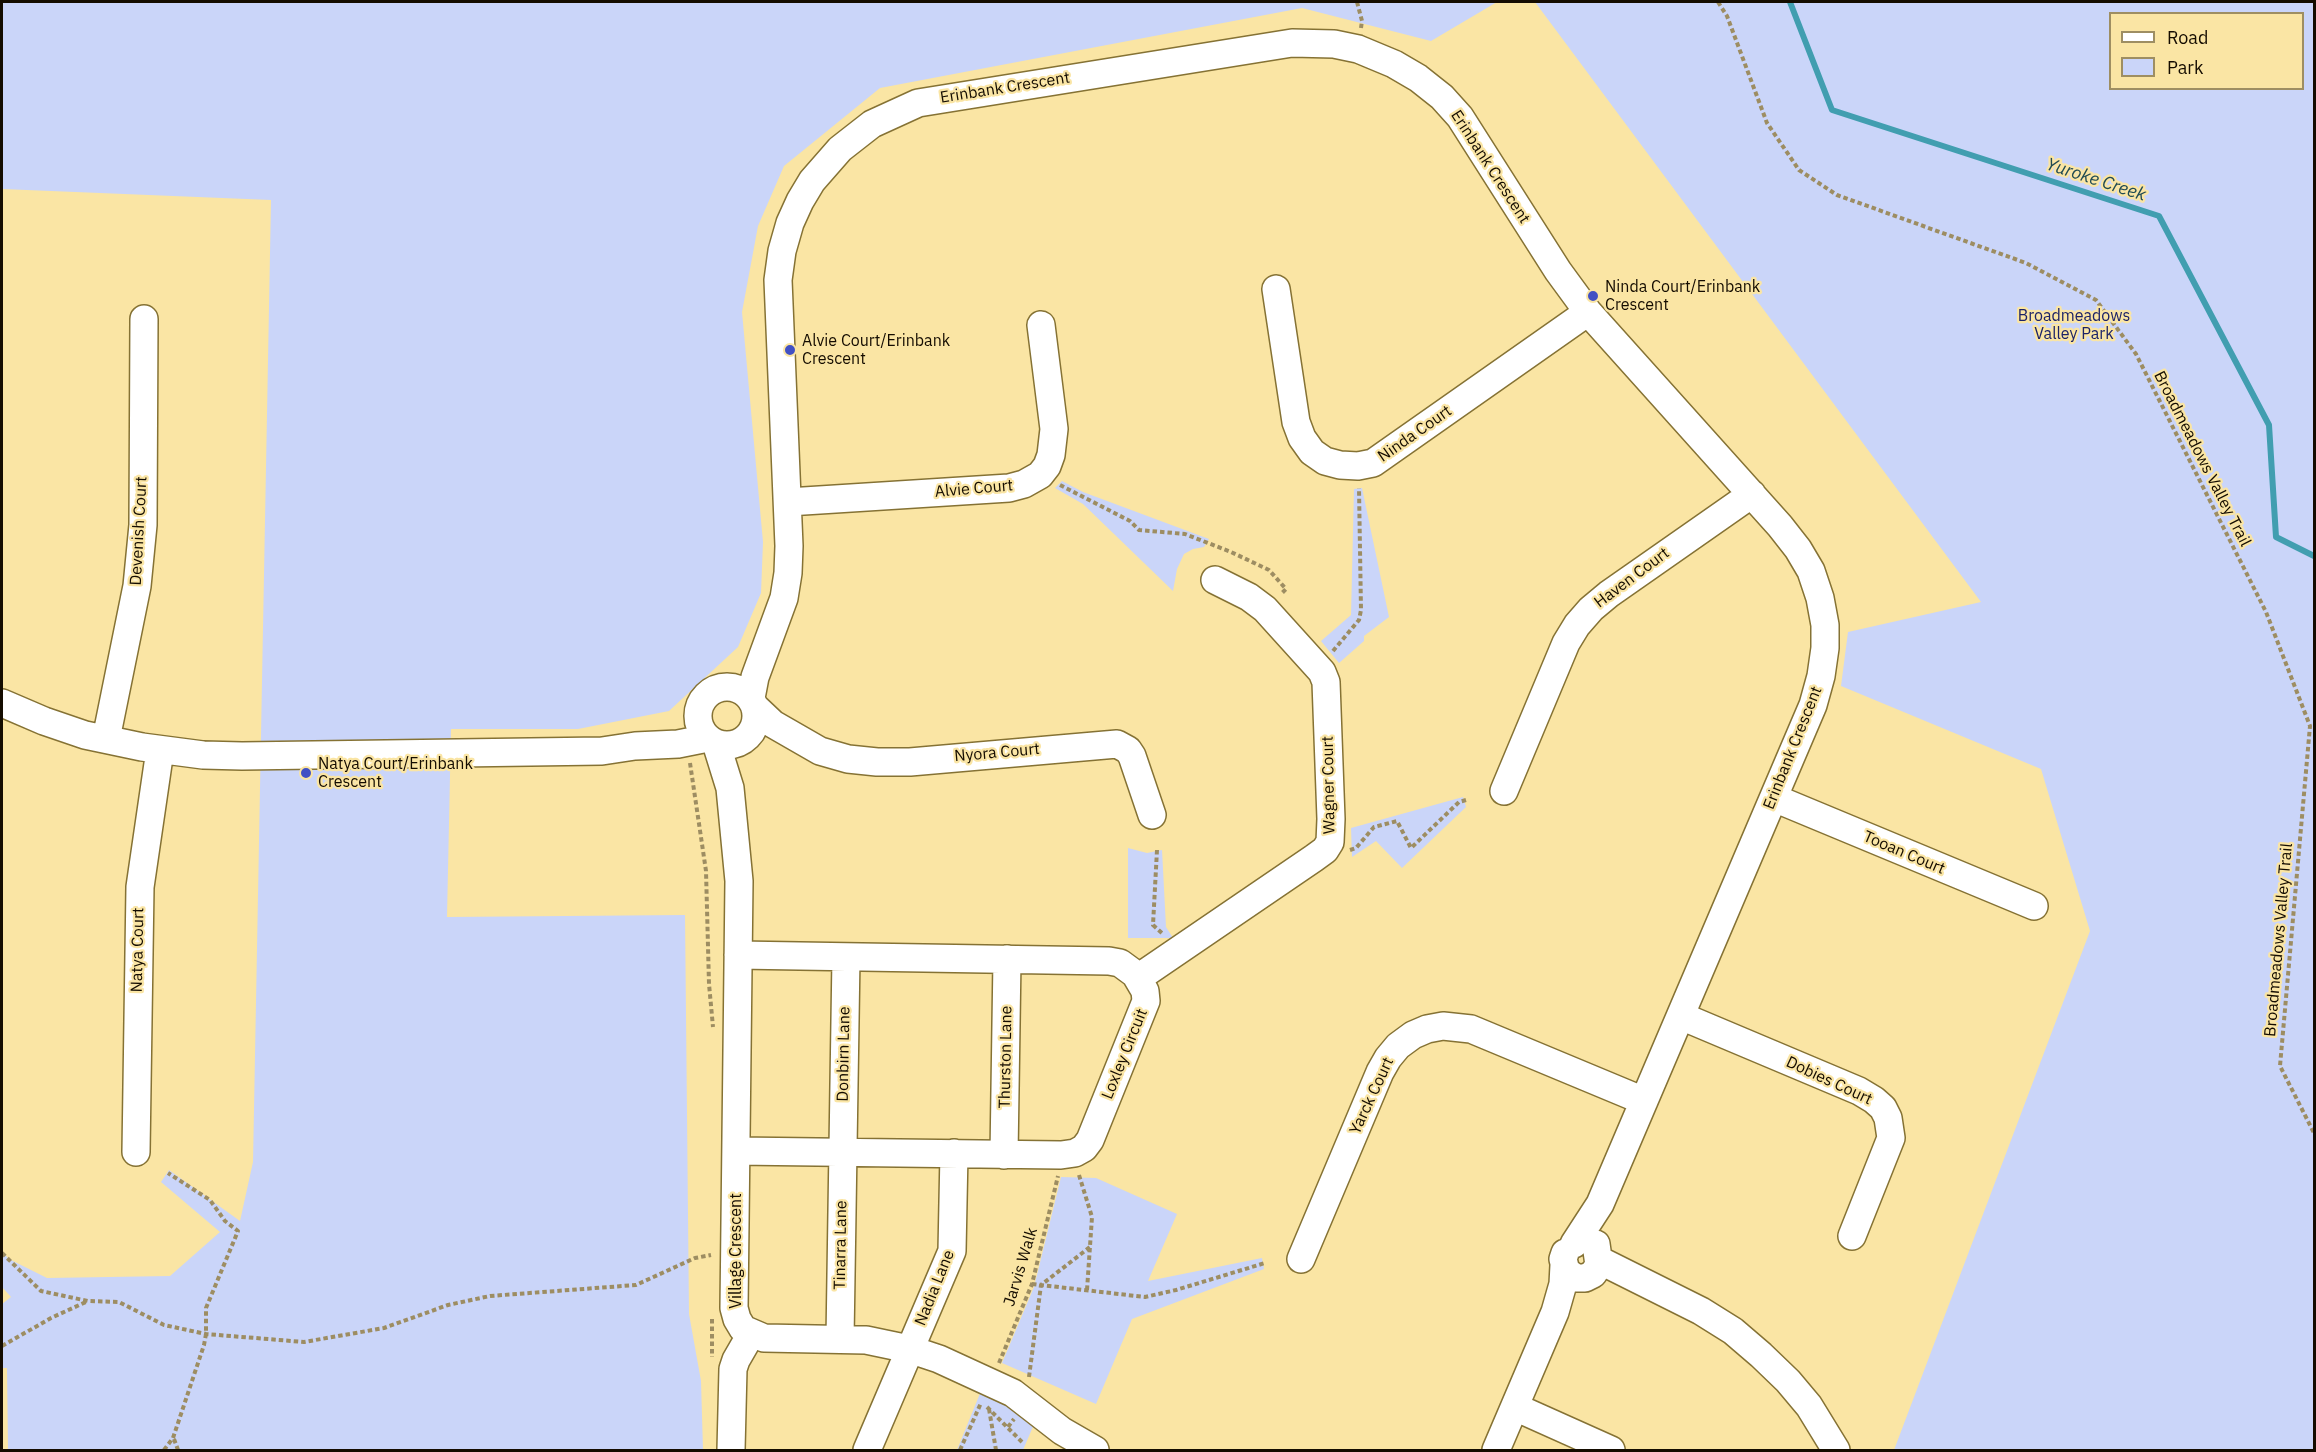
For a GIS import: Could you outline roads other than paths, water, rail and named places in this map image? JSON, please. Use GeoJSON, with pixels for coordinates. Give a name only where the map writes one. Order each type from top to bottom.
{"type":"FeatureCollection","features":[{"type":"Feature","properties":{"kind":"street","name":"Erinbank Crescent"},"geometry":{"type":"LineString","coordinates":[[753,703],[755,677],[784,598],[788,573],[788,502],[778,280],[782,251],[790,223],[812,181],[840,148],[872,124],[918,103],[1292,44],[1334,44],[1358,49],[1394,63],[1442,97],[1478,143],[1558,271],[1588,312],[1752,494],[1802,556],[1811,571],[1820,598],[1825,625],[1821,676],[1813,705],[1600,1204],[1584,1262],[1563,1284],[1555,1312],[1496,1450]]}},
{"type":"Feature","properties":{"kind":"street","name":"Ninda Court"},"geometry":{"type":"LineString","coordinates":[[1276,290],[1296,423],[1302,438],[1312,452],[1325,461],[1340,465],[1358,466],[1373,463],[1588,312]]}},
{"type":"Feature","properties":{"kind":"street","name":"Devenish Court"},"geometry":{"type":"LineString","coordinates":[[106,739],[137,586],[143,525],[144,319]]}},
{"type":"Feature","properties":{"kind":"street","name":"Alvie Court"},"geometry":{"type":"LineString","coordinates":[[788,502],[1009,488],[1024,484],[1040,475],[1051,455],[1054,429],[1041,325]]}},
{"type":"Feature","properties":{"kind":"street","name":"Haven Court"},"geometry":{"type":"LineString","coordinates":[[1504,791],[1566,643],[1577,625],[1608,594],[1752,494]]}},
{"type":"Feature","properties":{"kind":"street","name":"Wagner Court"},"geometry":{"type":"LineString","coordinates":[[1138,978],[1314,858],[1325,850],[1330,842],[1328,694],[1322,672],[1265,609],[1250,597],[1215,580]]}},
{"type":"Feature","properties":{"kind":"street","name":"Erinbank Crescent"},"geometry":{"type":"LineString","coordinates":[[725,686],[743,671],[768,642]]}},
{"type":"Feature","properties":{"kind":"street"},"geometry":{"type":"LineString","coordinates":[[2,703],[44,721],[106,739],[160,750],[203,755],[602,751],[635,746],[720,740],[754,726],[753,703],[744,692],[725,686],[708,693],[702,699],[698,711],[699,724],[720,740]]}},
{"type":"Feature","properties":{"kind":"street","name":"Nyora Court"},"geometry":{"type":"LineString","coordinates":[[753,703],[773,724],[799,740],[848,759],[910,762],[1117,744],[1128,750],[1132,756],[1152,815]]}},
{"type":"Feature","properties":{"kind":"street"},"geometry":{"type":"LineString","coordinates":[[635,746],[681,724],[698,711]]}},
{"type":"Feature","properties":{"kind":"street","name":"Nyora Court"},"geometry":{"type":"LineString","coordinates":[[720,740],[799,740]]}},
{"type":"Feature","properties":{"kind":"street","name":"Village Crescent"},"geometry":{"type":"LineString","coordinates":[[720,740],[730,788],[739,881],[734,1308],[743,1329],[751,1334]]}},
{"type":"Feature","properties":{"kind":"street","name":"Natya Court"},"geometry":{"type":"LineString","coordinates":[[136,1152],[140,887],[160,750]]}},
{"type":"Feature","properties":{"kind":"street","name":"Tooan Court"},"geometry":{"type":"LineString","coordinates":[[1774,798],[2034,906]]}},
{"type":"Feature","properties":{"kind":"street"},"geometry":{"type":"LineString","coordinates":[[738,955],[1109,961],[1129,968],[1138,978]]}},
{"type":"Feature","properties":{"kind":"street","name":"Donbirn Lane"},"geometry":{"type":"LineString","coordinates":[[842,1151],[846,957]]}},
{"type":"Feature","properties":{"kind":"street","name":"Thurston Lane"},"geometry":{"type":"LineString","coordinates":[[1004,1155],[1007,959]]}},
{"type":"Feature","properties":{"kind":"street","name":"Loxley Circuit"},"geometry":{"type":"LineString","coordinates":[[736,1151],[1004,1155],[1075,1153],[1084,1148],[1090,1140],[1144,1009],[1145,991],[1138,978]]}},
{"type":"Feature","properties":{"kind":"street","name":"Dobies Court"},"geometry":{"type":"LineString","coordinates":[[1681,1016],[1859,1091],[1883,1108],[1888,1118],[1891,1138],[1852,1236]]}},
{"type":"Feature","properties":{"kind":"street","name":"Yarck Court"},"geometry":{"type":"LineString","coordinates":[[1301,1259],[1380,1072],[1388,1058],[1413,1035],[1443,1026],[1471,1029],[1644,1101]]}},
{"type":"Feature","properties":{"kind":"street","name":"Tinarra Lane"},"geometry":{"type":"LineString","coordinates":[[840,1339],[842,1151]]}},
{"type":"Feature","properties":{"kind":"street","name":"Nadia Lane"},"geometry":{"type":"LineString","coordinates":[[867,1450],[952,1251],[954,1153]]}},
{"type":"Feature","properties":{"kind":"street"},"geometry":{"type":"LineString","coordinates":[[1584,1262],[1659,1291],[1701,1311],[1733,1331],[1761,1354],[1809,1406],[1836,1450]]}},
{"type":"Feature","properties":{"kind":"street"},"geometry":{"type":"LineString","coordinates":[[731,1450],[733,1369],[736,1359],[751,1334],[764,1338],[866,1340],[909,1349],[939,1359],[993,1383],[1026,1402],[1062,1431],[1095,1450]]}},
{"type":"Feature","properties":{"kind":"street"},"geometry":{"type":"LineString","coordinates":[[1515,1407],[1611,1450]]}},
{"type":"Feature","properties":{"kind":"waterway","name":"Yuroke Creek"},"geometry":{"type":"LineString","coordinates":[[1790,2],[1832,110],[2159,216],[2269,425],[2276,537],[2314,556]]}},
{"type":"Feature","properties":{"kind":"place","name":"Ninda Court/Erinbank Crescent"},"geometry":{"type":"Point","coordinates":[1593,296]}},
{"type":"Feature","properties":{"kind":"place","name":"Alvie Court/Erinbank Crescent"},"geometry":{"type":"Point","coordinates":[790,350]}},
{"type":"Feature","properties":{"kind":"place","name":"Natya Court/Erinbank Crescent"},"geometry":{"type":"Point","coordinates":[306,773]}},
{"type":"Feature","properties":{"kind":"park label","name":"Broadmeadows Valley Park"},"geometry":{"type":"Point","coordinates":[2074,325]}}]}
